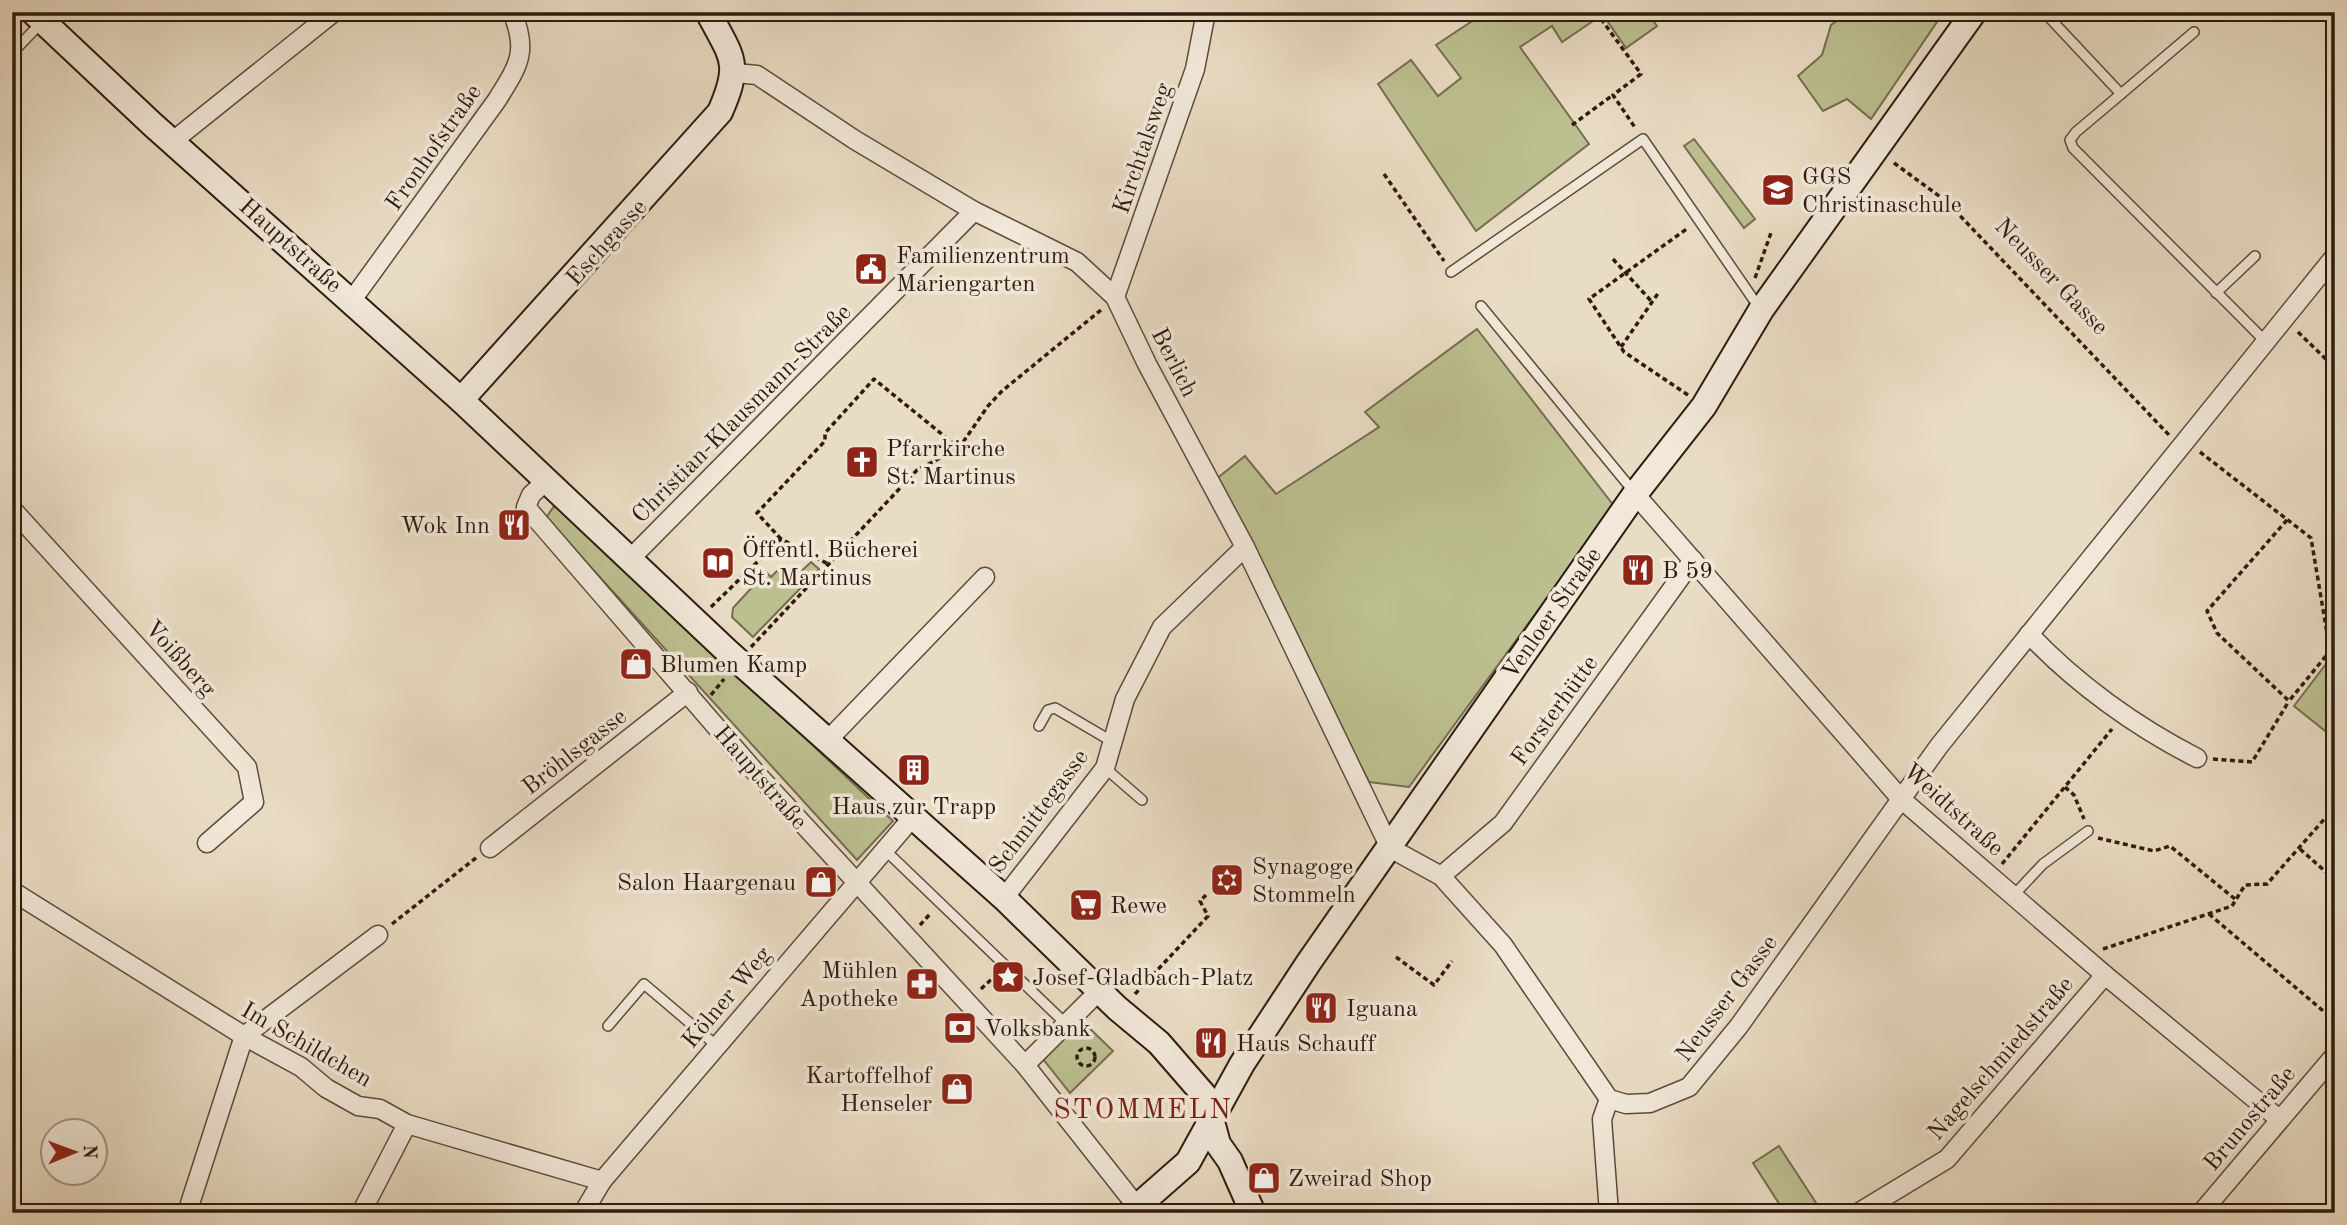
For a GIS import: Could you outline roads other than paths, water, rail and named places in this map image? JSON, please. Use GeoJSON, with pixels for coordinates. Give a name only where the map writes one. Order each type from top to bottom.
{"type":"FeatureCollection","features":[{"type":"Feature","properties":{"kind":"street"},"geometry":{"type":"LineString","coordinates":[[173,141],[334,12]]}},
{"type":"Feature","properties":{"kind":"street","name":"Fronhofstraße"},"geometry":{"type":"LineString","coordinates":[[352,300],[497,100],[516,68],[522,42],[512,12]]}},
{"type":"Feature","properties":{"kind":"street"},"geometry":{"type":"LineString","coordinates":[[708,12],[730,56],[735,73]]}},
{"type":"Feature","properties":{"kind":"street","name":"Kirchtalsweg"},"geometry":{"type":"LineString","coordinates":[[1115,297],[1195,69],[1206,12]]}},
{"type":"Feature","properties":{"kind":"street","name":"Hauptstraße"},"geometry":{"type":"LineString","coordinates":[[38,17],[461,400],[735,658],[1003,898],[1117,1009],[1159,1043],[1205,1096],[1211,1119]]}},
{"type":"Feature","properties":{"kind":"street","name":"Venloer Straße"},"geometry":{"type":"LineString","coordinates":[[1137,1211],[1188,1162],[1241,1064],[1635,494],[1704,406],[1755,302],[1875,149],[1966,17]]}},
{"type":"Feature","properties":{"kind":"street","name":"Berlich"},"geometry":{"type":"LineString","coordinates":[[735,73],[757,75],[855,140],[974,211],[1077,262],[1115,297],[1147,365],[1245,547],[1390,848]]}},
{"type":"Feature","properties":{"kind":"street","name":"Eschgasse"},"geometry":{"type":"LineString","coordinates":[[461,400],[706,131],[720,112],[735,73]]}},
{"type":"Feature","properties":{"kind":"street","name":"Christian-Klausmann-Straße"},"geometry":{"type":"LineString","coordinates":[[630,559],[974,211]]}},
{"type":"Feature","properties":{"kind":"street","name":"Neusser Gasse"},"geometry":{"type":"LineString","coordinates":[[1609,1099],[1626,1104],[1650,1103],[1689,1087],[1739,1026],[1901,799],[2029,634],[2335,256]]}},
{"type":"Feature","properties":{"kind":"street","name":"Hauptstraße"},"geometry":{"type":"LineString","coordinates":[[545,481],[531,495],[526,507],[855,882],[1025,1065],[1137,1211]]}},
{"type":"Feature","properties":{"kind":"street","name":"Weidtstraße"},"geometry":{"type":"LineString","coordinates":[[1635,494],[1901,799],[2105,975],[2279,1119]]}},
{"type":"Feature","properties":{"kind":"street","name":"Voißberg"},"geometry":{"type":"LineString","coordinates":[[12,509],[247,766],[254,802],[207,842]]}},
{"type":"Feature","properties":{"kind":"street","name":"Schmittegasse"},"geometry":{"type":"LineString","coordinates":[[1003,898],[1105,768],[1125,699],[1162,627],[1245,547]]}},
{"type":"Feature","properties":{"kind":"street","name":"Forsterhütte"},"geometry":{"type":"LineString","coordinates":[[1441,876],[1503,823],[1693,560]]}},
{"type":"Feature","properties":{"kind":"street"},"geometry":{"type":"LineString","coordinates":[[828,740],[985,577]]}},
{"type":"Feature","properties":{"kind":"street"},"geometry":{"type":"LineString","coordinates":[[2029,634],[2052,658],[2124,713],[2158,738],[2197,758]]}},
{"type":"Feature","properties":{"kind":"street","name":"Bröhlsgasse"},"geometry":{"type":"LineString","coordinates":[[490,848],[688,692]]}},
{"type":"Feature","properties":{"kind":"street","name":"Kölner Weg"},"geometry":{"type":"LineString","coordinates":[[583,1213],[602,1181],[912,818]]}},
{"type":"Feature","properties":{"kind":"street"},"geometry":{"type":"LineString","coordinates":[[1390,848],[1441,876],[1503,945],[1609,1099],[1602,1119],[1609,1213]]}},
{"type":"Feature","properties":{"kind":"street","name":"Im Schildchen"},"geometry":{"type":"LineString","coordinates":[[12,891],[244,1036],[301,1067],[326,1088],[358,1106],[380,1109],[407,1124],[602,1181]]}},
{"type":"Feature","properties":{"kind":"street"},"geometry":{"type":"LineString","coordinates":[[187,1213],[244,1036],[378,935]]}},
{"type":"Feature","properties":{"kind":"street","name":"Nagelschmiedstraße"},"geometry":{"type":"LineString","coordinates":[[1858,1213],[1947,1159],[2105,975]]}},
{"type":"Feature","properties":{"kind":"street"},"geometry":{"type":"LineString","coordinates":[[1025,1065],[1099,991]]}},
{"type":"Feature","properties":{"kind":"street","name":"Brunostraße"},"geometry":{"type":"LineString","coordinates":[[2202,1213],[2335,1055]]}},
{"type":"Feature","properties":{"kind":"street"},"geometry":{"type":"LineString","coordinates":[[1211,1119],[1218,1144],[1230,1161],[1253,1213]]}},
{"type":"Feature","properties":{"kind":"street"},"geometry":{"type":"LineString","coordinates":[[361,1213],[407,1124]]}},
{"type":"Feature","properties":{"kind":"lane"},"geometry":{"type":"LineString","coordinates":[[2044,12],[2121,94]]}},
{"type":"Feature","properties":{"kind":"lane"},"geometry":{"type":"LineString","coordinates":[[12,53],[38,17]]}},
{"type":"Feature","properties":{"kind":"lane"},"geometry":{"type":"LineString","coordinates":[[2194,32],[2070,140],[2073,148],[2265,341]]}},
{"type":"Feature","properties":{"kind":"lane"},"geometry":{"type":"LineString","coordinates":[[1451,272],[1643,139],[1755,302]]}},
{"type":"Feature","properties":{"kind":"lane"},"geometry":{"type":"LineString","coordinates":[[2216,293],[2255,256]]}},
{"type":"Feature","properties":{"kind":"lane"},"geometry":{"type":"LineString","coordinates":[[1481,306],[1635,494]]}},
{"type":"Feature","properties":{"kind":"lane"},"geometry":{"type":"LineString","coordinates":[[1038,726],[1048,710],[1055,708],[1114,743]]}},
{"type":"Feature","properties":{"kind":"lane"},"geometry":{"type":"LineString","coordinates":[[1105,768],[1142,800]]}},
{"type":"Feature","properties":{"kind":"lane"},"geometry":{"type":"LineString","coordinates":[[2013,896],[2043,864],[2088,831]]}},
{"type":"Feature","properties":{"kind":"lane"},"geometry":{"type":"LineString","coordinates":[[884,849],[1066,1024]]}},
{"type":"Feature","properties":{"kind":"lane"},"geometry":{"type":"LineString","coordinates":[[608,1027],[644,984],[717,1046]]}},
{"type":"Feature","properties":{"kind":"place","name":"GGS Christinaschule"},"geometry":{"type":"Point","coordinates":[1778,190]}},
{"type":"Feature","properties":{"kind":"place","name":"Familienzentrum Mariengarten"},"geometry":{"type":"Point","coordinates":[871,269]}},
{"type":"Feature","properties":{"kind":"place","name":"Pfarrkirche St. Martinus"},"geometry":{"type":"Point","coordinates":[862,462]}},
{"type":"Feature","properties":{"kind":"place","name":"Wok Inn"},"geometry":{"type":"Point","coordinates":[514,525]}},
{"type":"Feature","properties":{"kind":"place","name":"Öffentl. Bücherei St. Martinus"},"geometry":{"type":"Point","coordinates":[718,563]}},
{"type":"Feature","properties":{"kind":"place","name":"B 59"},"geometry":{"type":"Point","coordinates":[1638,570]}},
{"type":"Feature","properties":{"kind":"place","name":"Blumen Kamp"},"geometry":{"type":"Point","coordinates":[636,664]}},
{"type":"Feature","properties":{"kind":"place","name":"Haus zur Trapp"},"geometry":{"type":"Point","coordinates":[914,770]}},
{"type":"Feature","properties":{"kind":"place","name":"Synagoge Stommeln"},"geometry":{"type":"Point","coordinates":[1227,880]}},
{"type":"Feature","properties":{"kind":"place","name":"Salon Haargenau"},"geometry":{"type":"Point","coordinates":[821,882]}},
{"type":"Feature","properties":{"kind":"place","name":"Rewe"},"geometry":{"type":"Point","coordinates":[1086,905]}},
{"type":"Feature","properties":{"kind":"place","name":"Josef-Gladbach-Platz"},"geometry":{"type":"Point","coordinates":[1008,977]}},
{"type":"Feature","properties":{"kind":"place","name":"Mühlen Apotheke"},"geometry":{"type":"Point","coordinates":[922,984]}},
{"type":"Feature","properties":{"kind":"place","name":"Iguana"},"geometry":{"type":"Point","coordinates":[1321,1008]}},
{"type":"Feature","properties":{"kind":"place","name":"Volksbank"},"geometry":{"type":"Point","coordinates":[960,1028]}},
{"type":"Feature","properties":{"kind":"place","name":"Haus Schauff"},"geometry":{"type":"Point","coordinates":[1211,1043]}},
{"type":"Feature","properties":{"kind":"place","name":"Kartoffelhof Henseler"},"geometry":{"type":"Point","coordinates":[957,1089]}},
{"type":"Feature","properties":{"kind":"place","name":"Zweirad Shop"},"geometry":{"type":"Point","coordinates":[1264,1178]}},
{"type":"Feature","properties":{"kind":"district","name":"STOMMELN"},"geometry":{"type":"Point","coordinates":[1143,1108]}}]}
